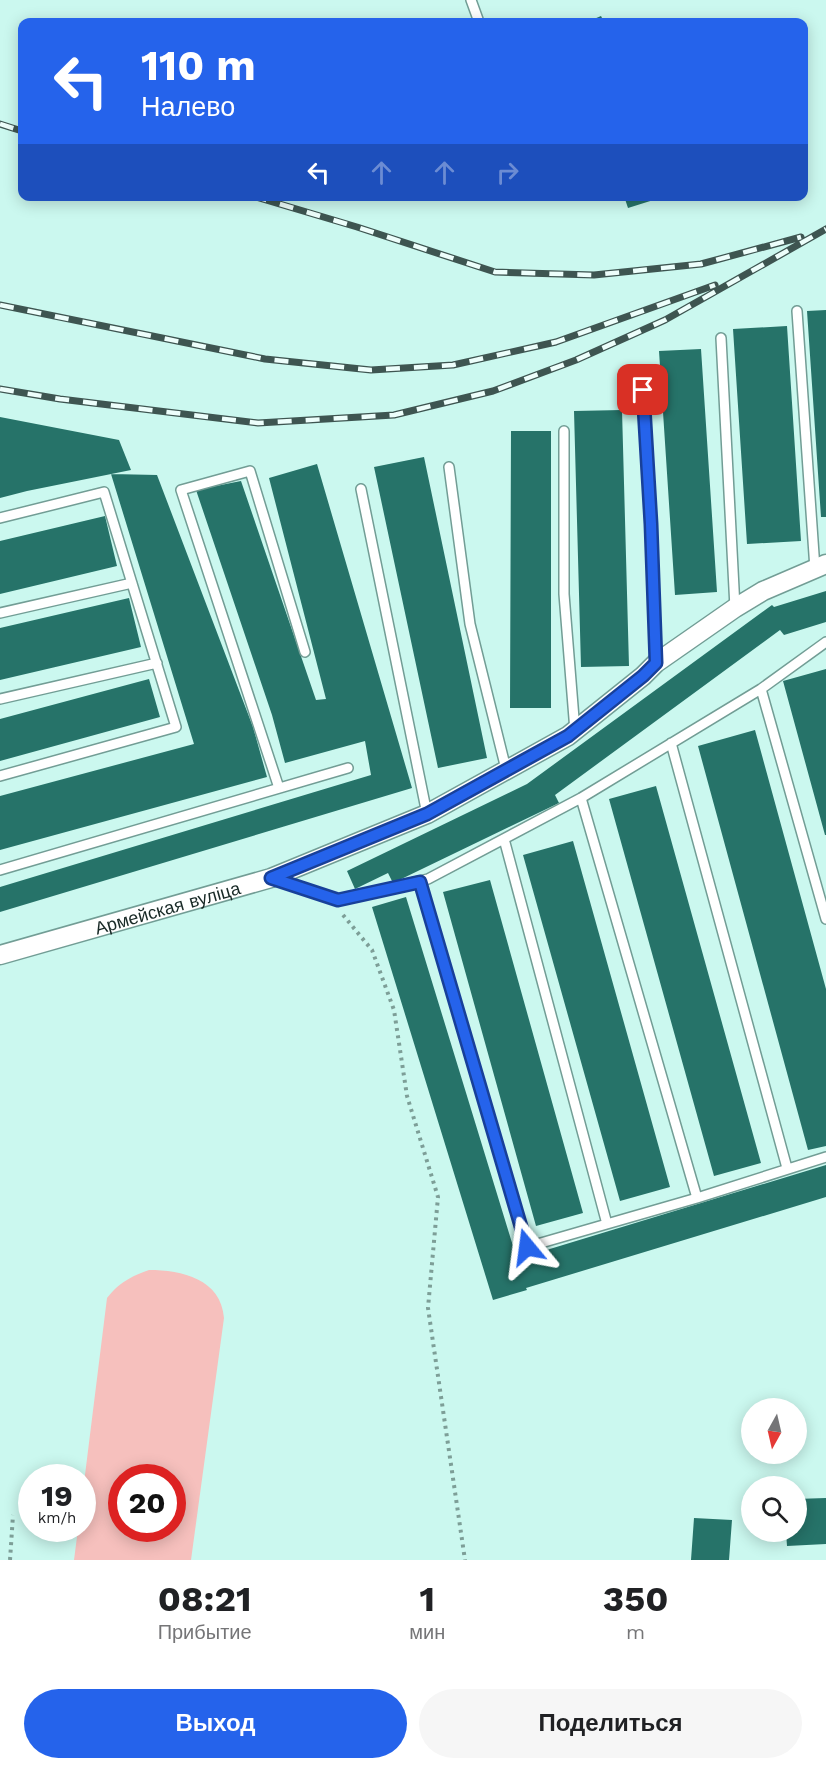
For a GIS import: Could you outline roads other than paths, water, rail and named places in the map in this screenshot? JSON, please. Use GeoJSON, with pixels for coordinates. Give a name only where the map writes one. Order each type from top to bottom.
{"type":"FeatureCollection","features":[{"type":"Feature","properties":{"kind":"street","name":"Армейская вуліца"},"geometry":{"type":"LineString","coordinates":[[0,956],[271,878],[427,814],[568,736],[656,663],[735,608],[763,591],[821,567]]}},
{"type":"Feature","properties":{"kind":"lane"},"geometry":{"type":"LineString","coordinates":[[471,0],[478,18]]}},
{"type":"Feature","properties":{"kind":"lane"},"geometry":{"type":"LineString","coordinates":[[796,311],[821,567]]}},
{"type":"Feature","properties":{"kind":"lane"},"geometry":{"type":"LineString","coordinates":[[721,338],[735,608]]}},
{"type":"Feature","properties":{"kind":"lane"},"geometry":{"type":"LineString","coordinates":[[643,390],[656,663]]}},
{"type":"Feature","properties":{"kind":"lane"},"geometry":{"type":"LineString","coordinates":[[564,431],[564,594],[575,731]]}},
{"type":"Feature","properties":{"kind":"lane"},"geometry":{"type":"LineString","coordinates":[[449,467],[470,624],[506,769]]}},
{"type":"Feature","properties":{"kind":"lane"},"geometry":{"type":"LineString","coordinates":[[279,788],[181,490],[250,471],[305,652]]}},
{"type":"Feature","properties":{"kind":"lane"},"geometry":{"type":"LineString","coordinates":[[361,489],[427,814]]}},
{"type":"Feature","properties":{"kind":"lane"},"geometry":{"type":"LineString","coordinates":[[0,518],[104,492],[176,727],[0,776]]}},
{"type":"Feature","properties":{"kind":"lane"},"geometry":{"type":"LineString","coordinates":[[0,613],[132,583]]}},
{"type":"Feature","properties":{"kind":"lane"},"geometry":{"type":"LineString","coordinates":[[271,878],[338,900],[428,879],[581,798],[761,688],[826,642]]}},
{"type":"Feature","properties":{"kind":"lane"},"geometry":{"type":"LineString","coordinates":[[0,699],[157,663]]}},
{"type":"Feature","properties":{"kind":"lane"},"geometry":{"type":"LineString","coordinates":[[761,688],[826,919]]}},
{"type":"Feature","properties":{"kind":"lane"},"geometry":{"type":"LineString","coordinates":[[671,743],[787,1168]]}},
{"type":"Feature","properties":{"kind":"lane"},"geometry":{"type":"LineString","coordinates":[[0,870],[348,768]]}},
{"type":"Feature","properties":{"kind":"lane"},"geometry":{"type":"LineString","coordinates":[[581,798],[697,1198]]}},
{"type":"Feature","properties":{"kind":"lane"},"geometry":{"type":"LineString","coordinates":[[504,839],[607,1224]]}},
{"type":"Feature","properties":{"kind":"lane"},"geometry":{"type":"LineString","coordinates":[[420,882],[527,1247],[697,1198],[826,1157]]}},
{"type":"Feature","properties":{"kind":"railway"},"geometry":{"type":"LineString","coordinates":[[0,124],[18,130]]}},
{"type":"Feature","properties":{"kind":"railway"},"geometry":{"type":"LineString","coordinates":[[270,201],[495,272],[594,275],[701,264],[801,237]]}},
{"type":"Feature","properties":{"kind":"railway"},"geometry":{"type":"LineString","coordinates":[[0,389],[60,399],[258,423],[394,415],[493,391],[576,360],[665,320],[826,229]]}},
{"type":"Feature","properties":{"kind":"railway"},"geometry":{"type":"LineString","coordinates":[[0,305],[265,359],[371,370],[453,365],[556,342],[715,285]]}}]}
